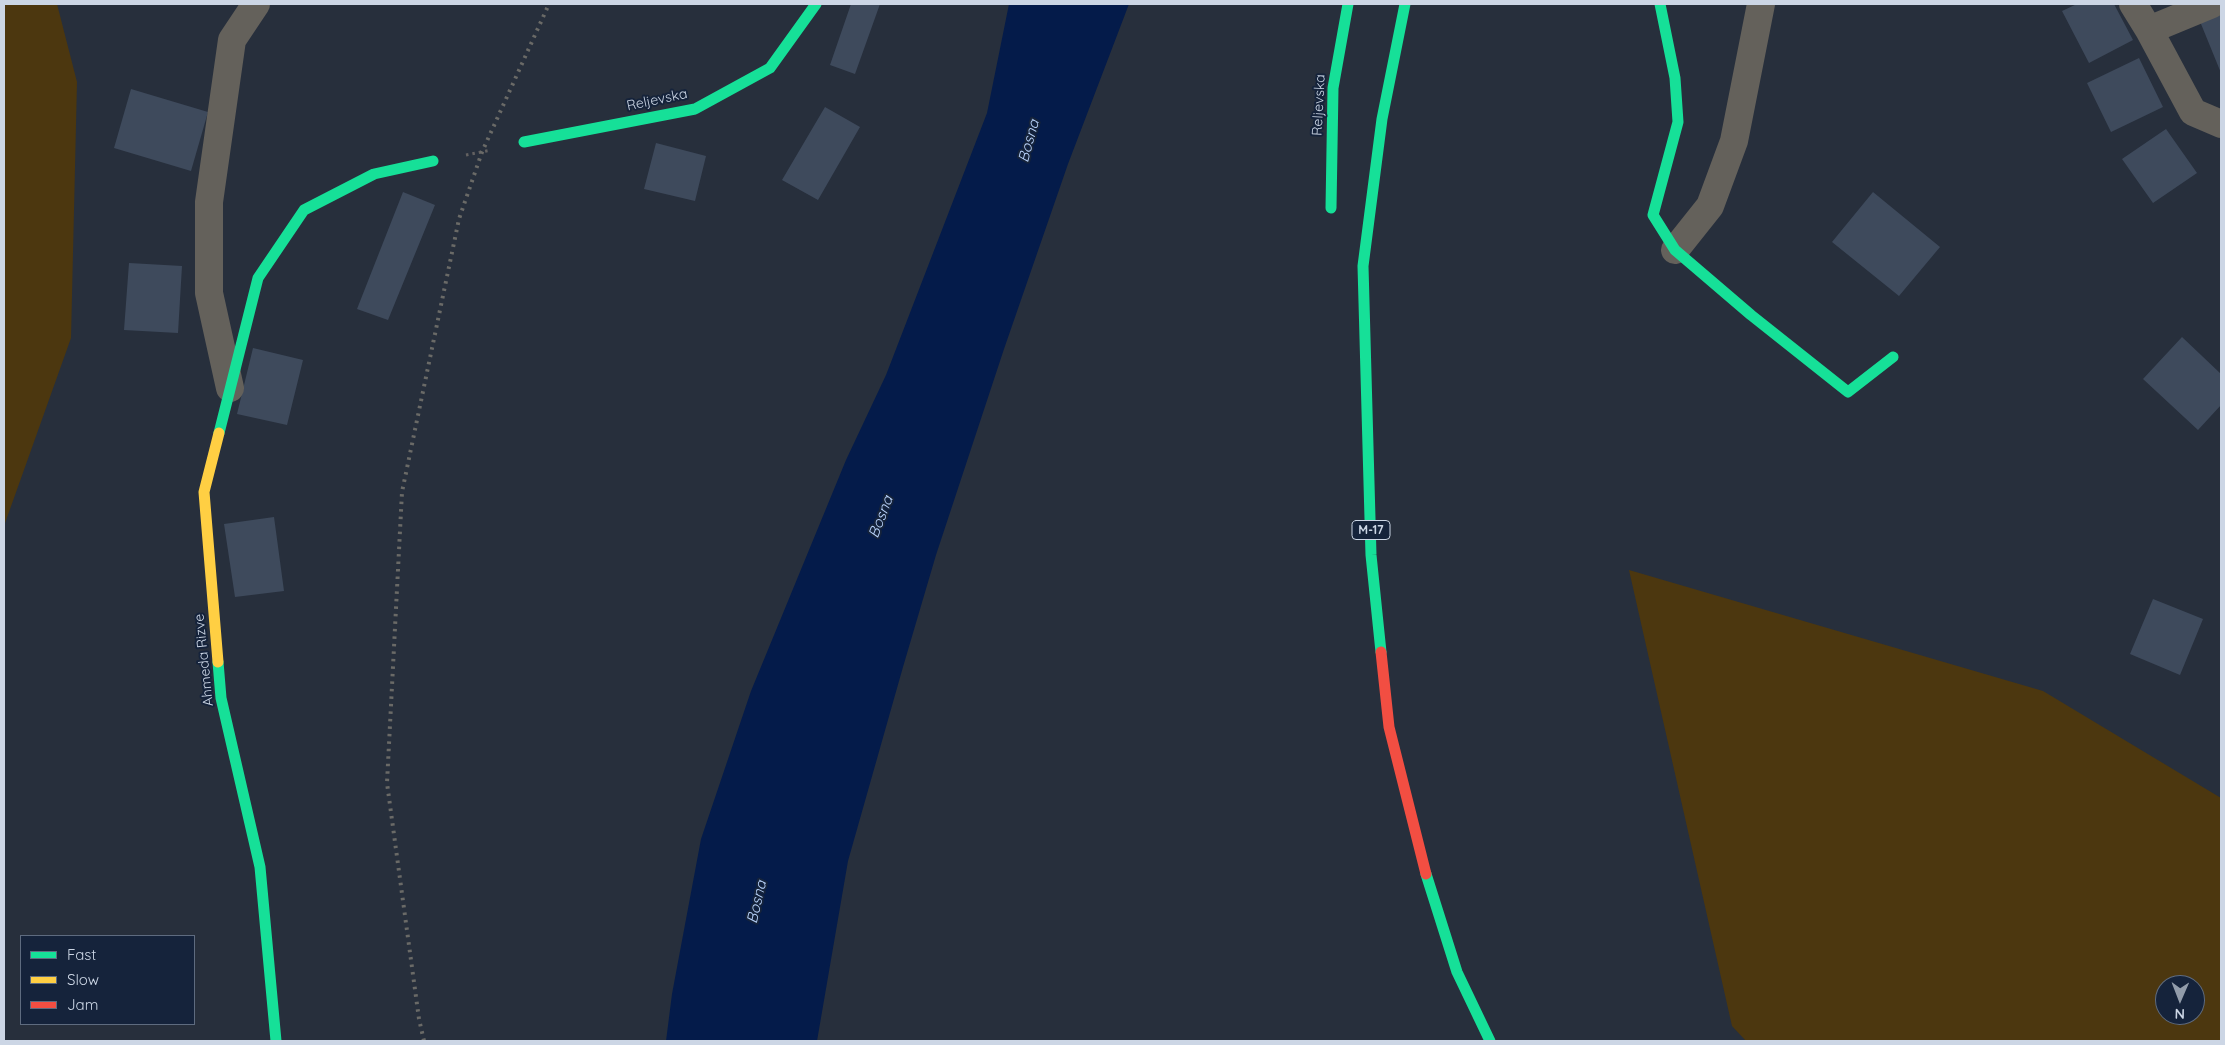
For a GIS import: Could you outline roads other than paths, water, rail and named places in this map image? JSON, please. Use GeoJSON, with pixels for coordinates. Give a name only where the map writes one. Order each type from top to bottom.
{"type":"FeatureCollection","features":[{"type":"Feature","properties":{"kind":"street"},"geometry":{"type":"LineString","coordinates":[[230,388],[209,293],[209,202],[232,40],[256,4]]}},
{"type":"Feature","properties":{"kind":"street","name":"Reljevska"},"geometry":{"type":"LineString","coordinates":[[524,142],[695,109],[770,68],[816,4]]}},
{"type":"Feature","properties":{"kind":"street","name":"Reljevska"},"geometry":{"type":"LineString","coordinates":[[1331,208],[1333,88],[1348,4]]}},
{"type":"Feature","properties":{"kind":"street","name":"M-17"},"geometry":{"type":"LineString","coordinates":[[1405,4],[1382,119],[1363,266],[1371,555],[1389,727],[1419,853],[1457,972],[1490,1041]]}},
{"type":"Feature","properties":{"kind":"street"},"geometry":{"type":"LineString","coordinates":[[1660,4],[1675,78],[1678,122],[1653,215],[1675,250],[1751,315],[1848,392],[1892,357]]}},
{"type":"Feature","properties":{"kind":"street"},"geometry":{"type":"LineString","coordinates":[[1675,250],[1710,206],[1734,141],[1761,4]]}},
{"type":"Feature","properties":{"kind":"street"},"geometry":{"type":"LineString","coordinates":[[2133,4],[2194,112],[2221,124]]}},
{"type":"Feature","properties":{"kind":"street"},"geometry":{"type":"LineString","coordinates":[[2149,30],[2212,4]]}},
{"type":"Feature","properties":{"kind":"street","name":"Ahmeda Rizve"},"geometry":{"type":"LineString","coordinates":[[276,1041],[260,867],[221,698],[204,492],[258,278],[304,210],[374,174],[433,161]]}},
{"type":"Feature","properties":{"kind":"water","name":"Bosna"},"geometry":{"type":"Polygon","coordinates":[[[1009,4],[1129,4],[1068,164],[936,555],[848,861],[817,1041],[666,1041],[672,994],[701,839],[751,691],[846,460],[886,375],[987,113],[1009,4]]]}},
{"type":"Feature","properties":{"kind":"railway"},"geometry":{"type":"LineString","coordinates":[[424,1041],[419,1019],[387,783],[402,492],[459,219],[482,152],[549,4]]}}]}
